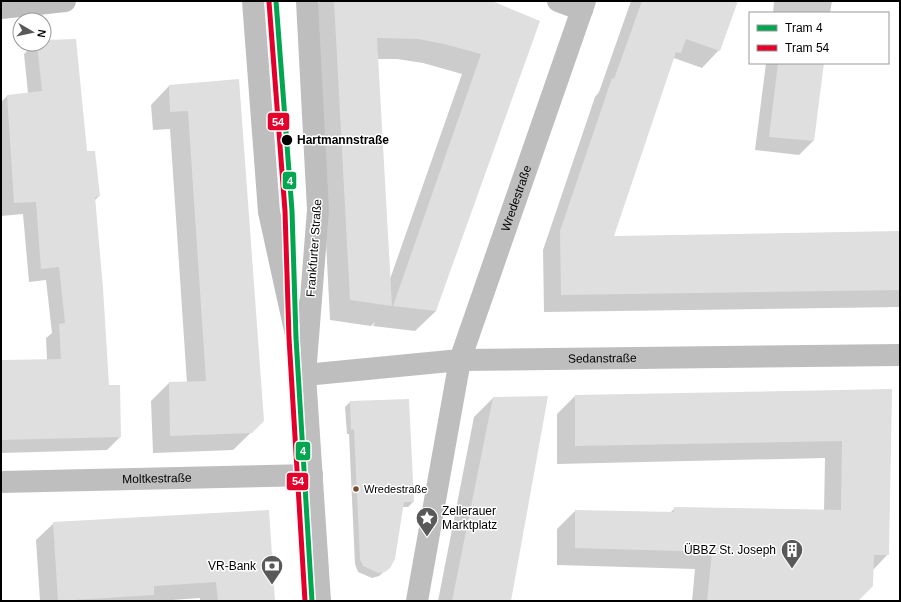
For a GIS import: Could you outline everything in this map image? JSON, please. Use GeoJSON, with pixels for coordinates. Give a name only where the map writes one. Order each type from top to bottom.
{"type":"FeatureCollection","features":[{"type":"Feature","properties":{"kind":"street"},"geometry":{"type":"LineString","coordinates":[[1,8],[65,1]]}},
{"type":"Feature","properties":{"kind":"street","name":"Frankfurter Straße"},"geometry":{"type":"LineString","coordinates":[[253,1],[269,212],[305,375],[320,601]]}},
{"type":"Feature","properties":{"kind":"street","name":"Frankfurter Straße"},"geometry":{"type":"LineString","coordinates":[[305,375],[318,210],[307,1]]}},
{"type":"Feature","properties":{"kind":"street","name":"Wredestraße"},"geometry":{"type":"LineString","coordinates":[[417,601],[460,360],[584,5],[558,1]]}},
{"type":"Feature","properties":{"kind":"street","name":"Sedanstraße"},"geometry":{"type":"LineString","coordinates":[[305,375],[460,360],[900,355]]}},
{"type":"Feature","properties":{"kind":"street","name":"Moltkestraße"},"geometry":{"type":"LineString","coordinates":[[1,482],[312,475]]}},
{"type":"Feature","properties":{"kind":"building"},"geometry":{"type":"Polygon","coordinates":[[[334,1],[492,1],[540,21],[436,311],[393,306],[481,54],[418,39],[377,38],[392,306],[350,300],[334,1]]]}},
{"type":"Feature","properties":{"kind":"building"},"geometry":{"type":"Polygon","coordinates":[[[642,1],[738,1],[720,51],[686,39],[681,53],[676,52],[614,236],[900,231],[900,290],[561,295],[560,231],[612,78],[614,79],[642,1]]]}},
{"type":"Feature","properties":{"kind":"building"},"geometry":{"type":"Polygon","coordinates":[[[76,39],[87,151],[95,151],[100,196],[95,197],[103,288],[109,385],[120,385],[121,437],[1,440],[1,360],[61,359],[59,324],[65,323],[59,267],[41,269],[36,202],[14,203],[7,95],[42,91],[38,52],[52,52],[52,40],[76,39]]]}},
{"type":"Feature","properties":{"kind":"building"},"geometry":{"type":"Polygon","coordinates":[[[778,64],[824,64],[814,141],[769,137],[778,64]]]}},
{"type":"Feature","properties":{"kind":"building"},"geometry":{"type":"Polygon","coordinates":[[[239,79],[264,421],[252,433],[170,436],[169,382],[206,381],[188,111],[170,112],[169,85],[239,79]]]}},
{"type":"Feature","properties":{"kind":"building"},"geometry":{"type":"Polygon","coordinates":[[[892,389],[889,555],[874,555],[873,586],[858,601],[707,601],[712,552],[575,548],[575,510],[674,512],[674,507],[841,510],[842,441],[575,446],[575,395],[892,389]]]}},
{"type":"Feature","properties":{"kind":"building"},"geometry":{"type":"Polygon","coordinates":[[[548,396],[511,601],[452,601],[493,397],[548,396]]]}},
{"type":"Feature","properties":{"kind":"building"},"geometry":{"type":"Polygon","coordinates":[[[409,399],[414,502],[404,502],[395,559],[390,568],[385,572],[378,573],[363,566],[360,559],[354,429],[351,430],[350,401],[409,399]]]}},
{"type":"Feature","properties":{"kind":"building"},"geometry":{"type":"Polygon","coordinates":[[[269,510],[275,601],[218,601],[216,582],[154,586],[154,595],[58,601],[53,522],[269,510]]]}},
{"type":"Feature","properties":{"kind":"tram line","name":"4"},"geometry":{"type":"LineString","coordinates":[[276,1],[292,211],[296,338],[312,601]]}},
{"type":"Feature","properties":{"kind":"tram line","name":"54"},"geometry":{"type":"LineString","coordinates":[[269,2],[285,211],[289,338],[305,601]]}},
{"type":"Feature","properties":{"kind":"place","name":"Hartmannstraße"},"geometry":{"type":"Point","coordinates":[287,140]}},
{"type":"Feature","properties":{"kind":"place","name":"Wredestraße"},"geometry":{"type":"Point","coordinates":[356,489]}},
{"type":"Feature","properties":{"kind":"place","name":"Zellerauer Marktplatz"},"geometry":{"type":"Point","coordinates":[427,538]}},
{"type":"Feature","properties":{"kind":"place","name":"ÜBBZ St. Joseph"},"geometry":{"type":"Point","coordinates":[792,570]}},
{"type":"Feature","properties":{"kind":"place","name":"VR-Bank"},"geometry":{"type":"Point","coordinates":[272,586]}}]}
